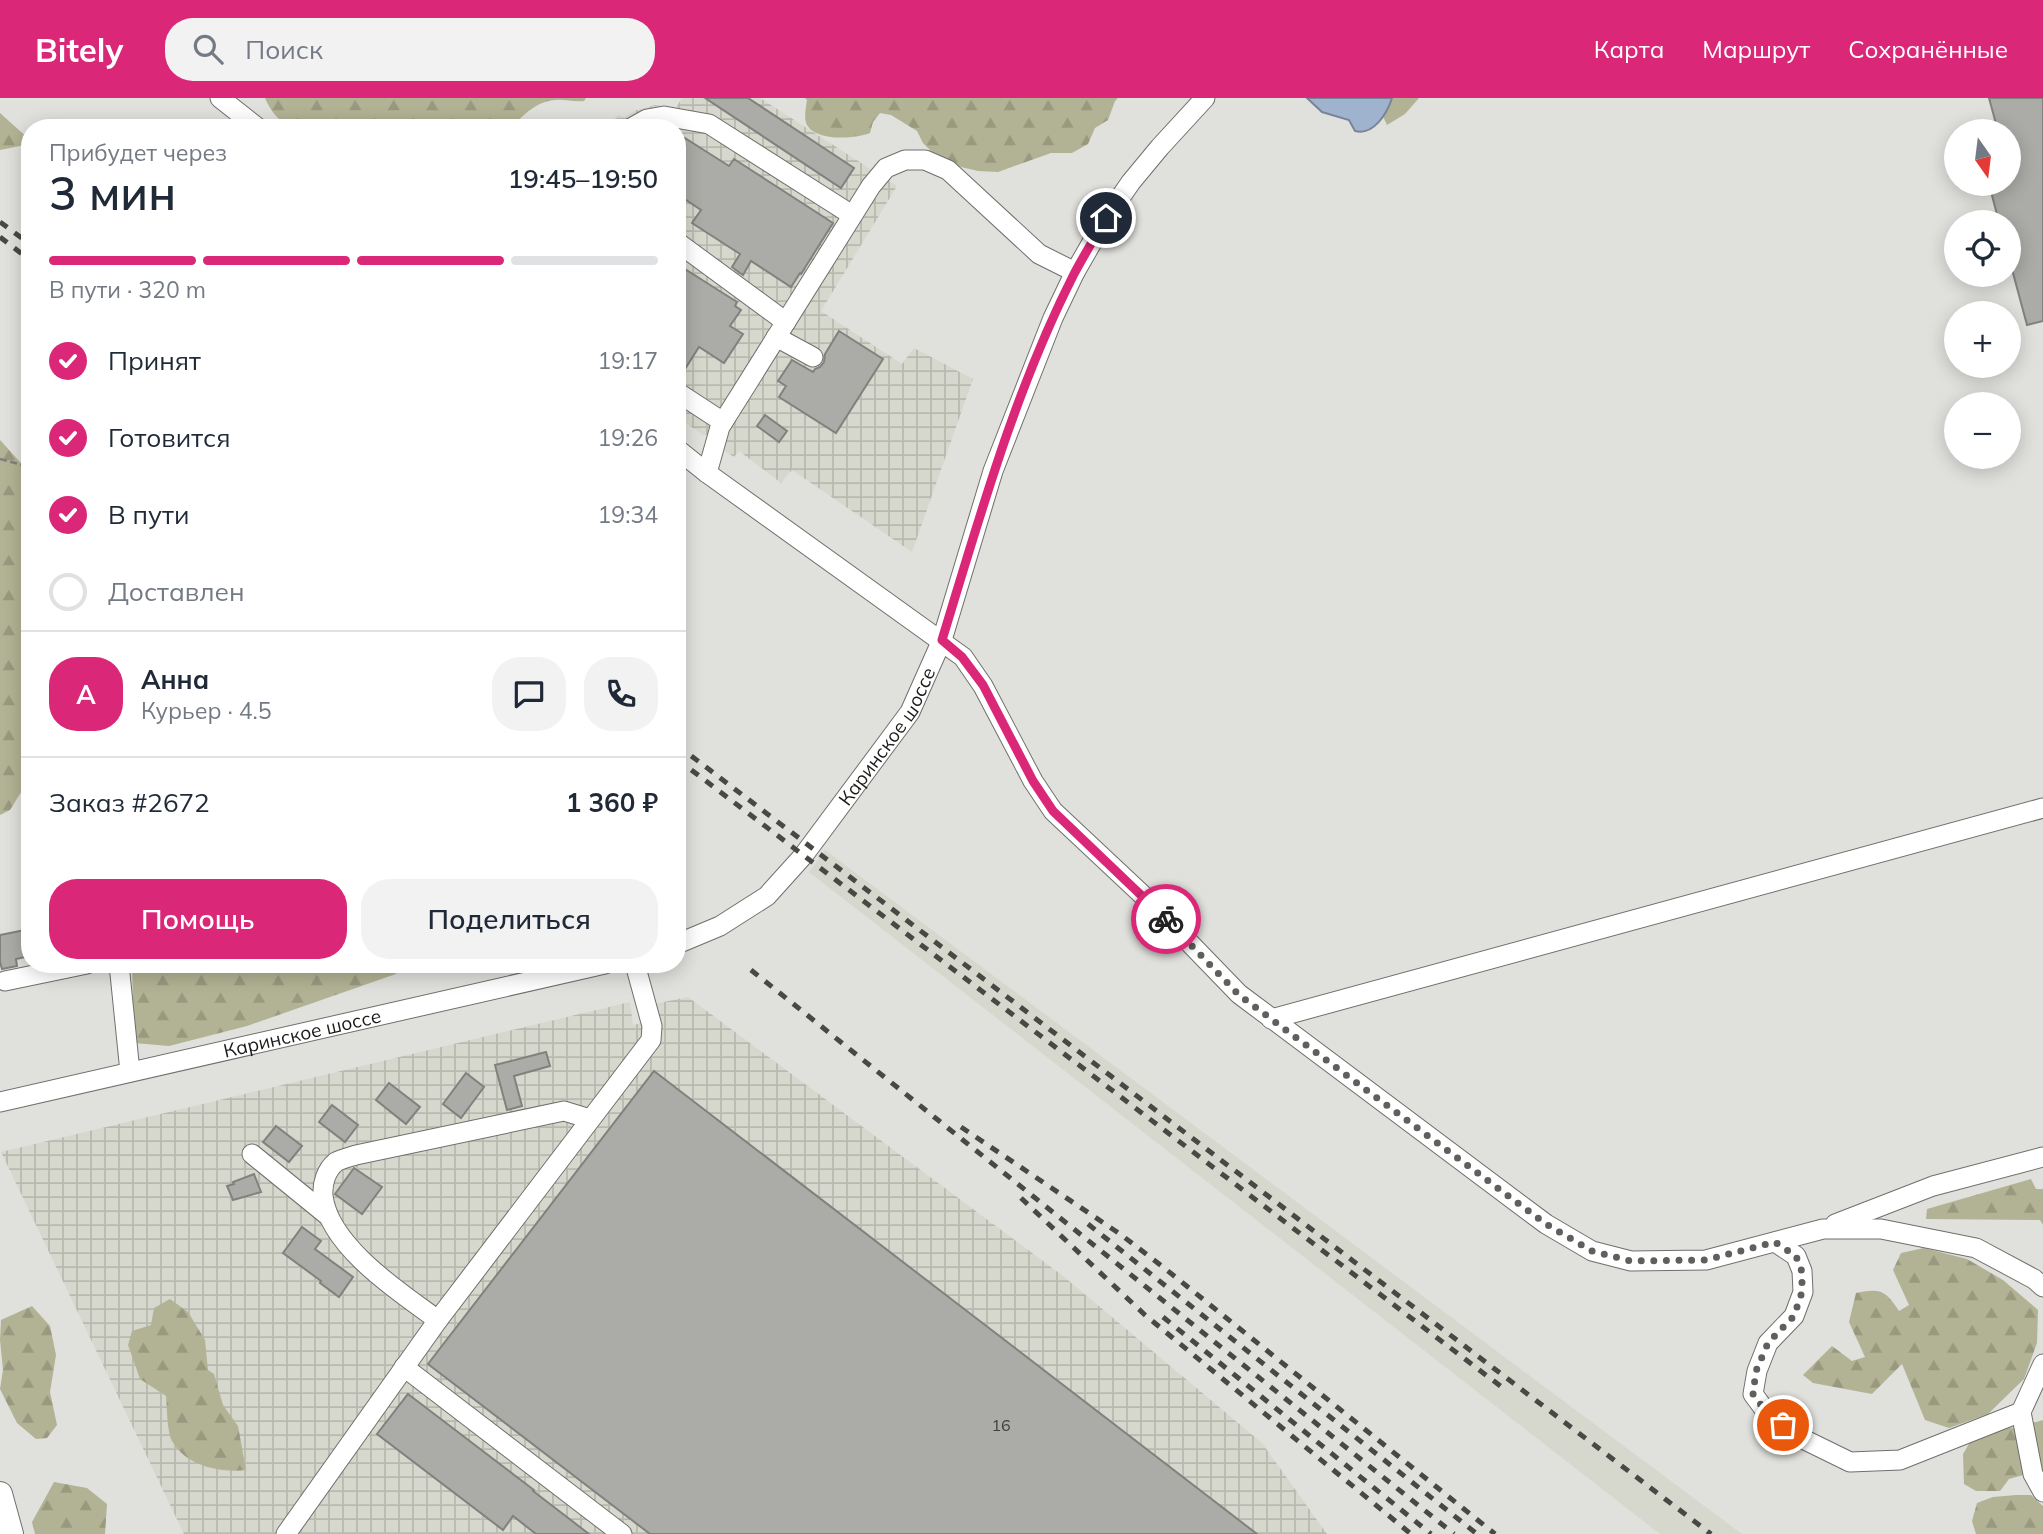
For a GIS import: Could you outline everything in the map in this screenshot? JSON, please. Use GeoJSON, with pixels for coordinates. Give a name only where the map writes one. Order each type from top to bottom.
{"type":"FeatureCollection","features":[{"type":"Feature","properties":{"kind":"main road"},"geometry":{"type":"LineString","coordinates":[[0,1494],[11,1534]]}},
{"type":"Feature","properties":{"kind":"street"},"geometry":{"type":"LineString","coordinates":[[220,98],[247,119]]}},
{"type":"Feature","properties":{"kind":"street","name":"Каринское шоссе"},"geometry":{"type":"LineString","coordinates":[[686,940],[720,926],[767,896],[803,856],[910,712],[942,640],[993,471],[1048,330],[1075,272],[1106,218],[1131,182],[1205,98]]}},
{"type":"Feature","properties":{"kind":"street"},"geometry":{"type":"LineString","coordinates":[[648,119],[664,116],[681,119]]}},
{"type":"Feature","properties":{"kind":"street"},"geometry":{"type":"LineString","coordinates":[[686,120],[709,124],[852,215]]}},
{"type":"Feature","properties":{"kind":"street"},"geometry":{"type":"LineString","coordinates":[[707,474],[723,422],[852,215],[886,168],[905,160],[925,160],[948,170],[1040,254],[1075,272]]}},
{"type":"Feature","properties":{"kind":"street"},"geometry":{"type":"LineString","coordinates":[[686,250],[813,357]]}},
{"type":"Feature","properties":{"kind":"street"},"geometry":{"type":"LineString","coordinates":[[686,398],[723,422]]}},
{"type":"Feature","properties":{"kind":"street"},"geometry":{"type":"LineString","coordinates":[[686,456],[962,657],[983,685],[1033,781],[1053,811],[1149,901],[1239,995],[1546,1224],[1592,1251],[1631,1261],[1706,1260],[1823,1229],[1933,1186],[2043,1157]]}},
{"type":"Feature","properties":{"kind":"street"},"geometry":{"type":"LineString","coordinates":[[1271,1018],[2043,808]]}},
{"type":"Feature","properties":{"kind":"street"},"geometry":{"type":"LineString","coordinates":[[5,981],[44,973]]}},
{"type":"Feature","properties":{"kind":"street"},"geometry":{"type":"LineString","coordinates":[[120,973],[130,1073]]}},
{"type":"Feature","properties":{"kind":"street","name":"Каринское шоссе"},"geometry":{"type":"LineString","coordinates":[[0,1102],[567,973]]}},
{"type":"Feature","properties":{"kind":"street"},"geometry":{"type":"LineString","coordinates":[[286,1534],[438,1320],[651,1040],[652,1026],[637,973]]}},
{"type":"Feature","properties":{"kind":"street"},"geometry":{"type":"LineString","coordinates":[[327,1215],[322,1187],[326,1175],[336,1162],[356,1155],[564,1111],[590,1119]]}},
{"type":"Feature","properties":{"kind":"street"},"geometry":{"type":"LineString","coordinates":[[253,1154],[327,1215],[338,1233],[378,1276],[438,1320]]}},
{"type":"Feature","properties":{"kind":"street"},"geometry":{"type":"LineString","coordinates":[[1823,1229],[1881,1229],[1976,1248],[2034,1279],[2043,1287]]}},
{"type":"Feature","properties":{"kind":"street"},"geometry":{"type":"LineString","coordinates":[[1775,1242],[1796,1256],[1802,1272],[1802,1292],[1794,1316],[1768,1343],[1756,1371],[1753,1394],[1767,1413],[1799,1437],[1850,1462],[1900,1460],[2021,1412]]}},
{"type":"Feature","properties":{"kind":"street"},"geometry":{"type":"LineString","coordinates":[[2043,1364],[2021,1412],[2033,1474],[2043,1492]]}},
{"type":"Feature","properties":{"kind":"street"},"geometry":{"type":"LineString","coordinates":[[404,1367],[622,1534]]}},
{"type":"Feature","properties":{"kind":"path"},"geometry":{"type":"LineString","coordinates":[[0,459],[21,465]]}},
{"type":"Feature","properties":{"kind":"shaded area"},"geometry":{"type":"Polygon","coordinates":[[[682,98],[760,98],[897,186],[821,311],[902,364],[914,348],[973,379],[912,552],[792,470],[781,483],[739,451],[734,457],[709,435],[703,435],[686,423],[686,119],[615,119],[619,115],[623,118],[634,111],[655,105],[675,109],[682,98]]]}},
{"type":"Feature","properties":{"kind":"shaded area"},"geometry":{"type":"Polygon","coordinates":[[[825,850],[1742,1534],[1660,1534],[809,872],[825,850]]]}},
{"type":"Feature","properties":{"kind":"shaded area"},"geometry":{"type":"Polygon","coordinates":[[[688,997],[1063,1276],[1262,1443],[1327,1534],[184,1534],[1,1152],[630,1002],[633,1025],[657,1020],[654,1004],[688,997]]]}},
{"type":"Feature","properties":{"kind":"green space"},"geometry":{"type":"Polygon","coordinates":[[[265,98],[586,98],[584,101],[549,101],[537,106],[520,119],[279,119],[265,98]]]}},
{"type":"Feature","properties":{"kind":"green space"},"geometry":{"type":"Polygon","coordinates":[[[805,98],[1118,98],[1108,120],[1095,128],[1088,144],[1072,153],[1051,153],[998,172],[961,167],[932,152],[917,131],[891,115],[880,113],[873,122],[870,133],[863,135],[835,137],[817,133],[806,123],[805,98]]]}},
{"type":"Feature","properties":{"kind":"green space"},"geometry":{"type":"Polygon","coordinates":[[[1386,98],[1419,98],[1405,114],[1387,125],[1381,112],[1386,98]]]}},
{"type":"Feature","properties":{"kind":"green space"},"geometry":{"type":"Polygon","coordinates":[[[0,113],[21,132],[21,146],[0,150],[0,113]]]}},
{"type":"Feature","properties":{"kind":"green space"},"geometry":{"type":"Polygon","coordinates":[[[0,440],[21,463],[21,792],[10,810],[0,815],[0,440]]]}},
{"type":"Feature","properties":{"kind":"green space"},"geometry":{"type":"Polygon","coordinates":[[[132,973],[398,973],[247,1026],[169,1046],[134,1043],[132,973]]]}},
{"type":"Feature","properties":{"kind":"green space"},"geometry":{"type":"Polygon","coordinates":[[[2031,1179],[2036,1189],[2043,1189],[2043,1225],[2040,1220],[1926,1219],[1927,1209],[2031,1179]]]}},
{"type":"Feature","properties":{"kind":"green space"},"geometry":{"type":"Polygon","coordinates":[[[1924,1248],[1967,1259],[2003,1280],[2038,1310],[2037,1343],[2024,1379],[1988,1414],[1949,1428],[1925,1420],[1902,1364],[1872,1394],[1813,1383],[1803,1375],[1832,1346],[1852,1361],[1865,1357],[1849,1322],[1856,1293],[1882,1292],[1899,1311],[1909,1305],[1893,1270],[1901,1253],[1924,1248]]]}},
{"type":"Feature","properties":{"kind":"green space"},"geometry":{"type":"Polygon","coordinates":[[[170,1299],[188,1312],[205,1340],[208,1370],[214,1374],[223,1405],[238,1426],[246,1470],[204,1466],[178,1450],[170,1437],[166,1396],[140,1379],[128,1345],[132,1331],[151,1325],[154,1308],[170,1299]]]}},
{"type":"Feature","properties":{"kind":"green space"},"geometry":{"type":"Polygon","coordinates":[[[32,1306],[50,1326],[56,1355],[50,1392],[57,1425],[47,1438],[36,1439],[17,1423],[0,1389],[3,1370],[1,1320],[32,1306]]]}},
{"type":"Feature","properties":{"kind":"green space"},"geometry":{"type":"Polygon","coordinates":[[[2043,1420],[2043,1480],[2038,1471],[2009,1479],[2000,1491],[1976,1491],[1964,1484],[1963,1454],[1970,1442],[2001,1427],[2015,1428],[2043,1420]]]}},
{"type":"Feature","properties":{"kind":"green space"},"geometry":{"type":"Polygon","coordinates":[[[54,1482],[87,1488],[107,1504],[105,1534],[35,1534],[32,1522],[54,1482]]]}},
{"type":"Feature","properties":{"kind":"green space"},"geometry":{"type":"Polygon","coordinates":[[[2031,1495],[2043,1506],[2043,1534],[1976,1534],[1972,1521],[1977,1503],[1993,1497],[2031,1495]]]}},
{"type":"Feature","properties":{"kind":"water"},"geometry":{"type":"Polygon","coordinates":[[[1307,98],[1392,98],[1387,111],[1378,122],[1362,132],[1355,131],[1349,120],[1322,112],[1307,98]]]}},
{"type":"Feature","properties":{"kind":"building"},"geometry":{"type":"Polygon","coordinates":[[[705,98],[748,98],[854,168],[841,188],[705,98]]]}},
{"type":"Feature","properties":{"kind":"building"},"geometry":{"type":"Polygon","coordinates":[[[1989,98],[2043,98],[2043,321],[2027,325],[2017,287],[2021,287],[2021,210],[1996,210],[1992,196],[2021,196],[2021,119],[1995,119],[1989,98]]]}},
{"type":"Feature","properties":{"kind":"building"},"geometry":{"type":"Polygon","coordinates":[[[686,139],[729,166],[734,159],[833,223],[791,287],[751,261],[743,275],[732,267],[740,254],[692,223],[701,210],[686,200],[686,139]]]}},
{"type":"Feature","properties":{"kind":"building"},"geometry":{"type":"Polygon","coordinates":[[[686,270],[737,302],[735,306],[741,310],[730,326],[743,334],[724,363],[699,347],[686,367],[686,270]]]}},
{"type":"Feature","properties":{"kind":"building"},"geometry":{"type":"Polygon","coordinates":[[[839,331],[883,359],[836,433],[779,397],[786,386],[778,381],[792,360],[813,372],[820,367],[839,331]]]}},
{"type":"Feature","properties":{"kind":"building"},"geometry":{"type":"Polygon","coordinates":[[[765,415],[787,431],[779,442],[757,426],[765,415]]]}},
{"type":"Feature","properties":{"kind":"building"},"geometry":{"type":"Polygon","coordinates":[[[21,931],[21,958],[16,959],[17,966],[2,969],[0,935],[21,931]]]}},
{"type":"Feature","properties":{"kind":"building"},"geometry":{"type":"Polygon","coordinates":[[[546,1052],[550,1066],[514,1076],[522,1106],[507,1110],[495,1065],[546,1052]]]}},
{"type":"Feature","properties":{"kind":"building"},"geometry":{"type":"Polygon","coordinates":[[[654,1071],[1257,1534],[650,1534],[428,1364],[654,1071]]]}},
{"type":"Feature","properties":{"kind":"building"},"geometry":{"type":"Polygon","coordinates":[[[466,1073],[484,1087],[461,1118],[443,1104],[466,1073]]]}},
{"type":"Feature","properties":{"kind":"building"},"geometry":{"type":"Polygon","coordinates":[[[389,1083],[420,1107],[406,1124],[376,1100],[389,1083]]]}},
{"type":"Feature","properties":{"kind":"building"},"geometry":{"type":"Polygon","coordinates":[[[332,1105],[358,1125],[345,1142],[319,1122],[332,1105]]]}},
{"type":"Feature","properties":{"kind":"building"},"geometry":{"type":"Polygon","coordinates":[[[276,1126],[302,1146],[289,1162],[263,1142],[276,1126]]]}},
{"type":"Feature","properties":{"kind":"building"},"geometry":{"type":"Polygon","coordinates":[[[354,1168],[382,1187],[362,1214],[335,1194],[354,1168]]]}},
{"type":"Feature","properties":{"kind":"building"},"geometry":{"type":"Polygon","coordinates":[[[254,1174],[261,1192],[233,1200],[227,1186],[254,1174]]]}},
{"type":"Feature","properties":{"kind":"building"},"geometry":{"type":"Polygon","coordinates":[[[302,1227],[321,1241],[315,1249],[353,1277],[339,1297],[283,1253],[302,1227]]]}},
{"type":"Feature","properties":{"kind":"building"},"geometry":{"type":"Polygon","coordinates":[[[408,1394],[589,1534],[536,1534],[513,1516],[503,1530],[377,1434],[408,1394]]]}},
{"type":"Feature","properties":{"kind":"railway"},"geometry":{"type":"LineString","coordinates":[[0,222],[21,237]]}},
{"type":"Feature","properties":{"kind":"railway"},"geometry":{"type":"LineString","coordinates":[[0,237],[21,253]]}},
{"type":"Feature","properties":{"kind":"railway"},"geometry":{"type":"LineString","coordinates":[[686,752],[1711,1534]]}},
{"type":"Feature","properties":{"kind":"railway"},"geometry":{"type":"LineString","coordinates":[[686,766],[1503,1388]]}},
{"type":"Feature","properties":{"kind":"railway"},"geometry":{"type":"LineString","coordinates":[[751,970],[1454,1534]]}},
{"type":"Feature","properties":{"kind":"railway"},"geometry":{"type":"LineString","coordinates":[[961,1127],[1120,1234],[1495,1534]]}},
{"type":"Feature","properties":{"kind":"railway"},"geometry":{"type":"LineString","coordinates":[[1021,1198],[1145,1315],[1411,1534]]}},
{"type":"Feature","properties":{"kind":"railway"},"geometry":{"type":"LineString","coordinates":[[1088,1224],[1477,1534]]}},
{"type":"Feature","properties":{"kind":"railway"},"geometry":{"type":"LineString","coordinates":[[1163,1317],[1431,1534]]}},
{"type":"Feature","properties":{"kind":"way so far"},"geometry":{"type":"LineString","coordinates":[[1166,919],[1239,995],[1546,1224],[1592,1251],[1631,1261],[1706,1260],[1775,1242],[1796,1256],[1802,1272],[1802,1292],[1794,1316],[1768,1343],[1756,1371],[1753,1394],[1767,1413],[1783,1425]]}},
{"type":"Feature","properties":{"kind":"route"},"geometry":{"type":"LineString","coordinates":[[1106,218],[1075,272],[1053,318],[1022,395],[993,471],[942,640],[962,657],[983,685],[1033,781],[1053,811],[1166,919]]}}]}
